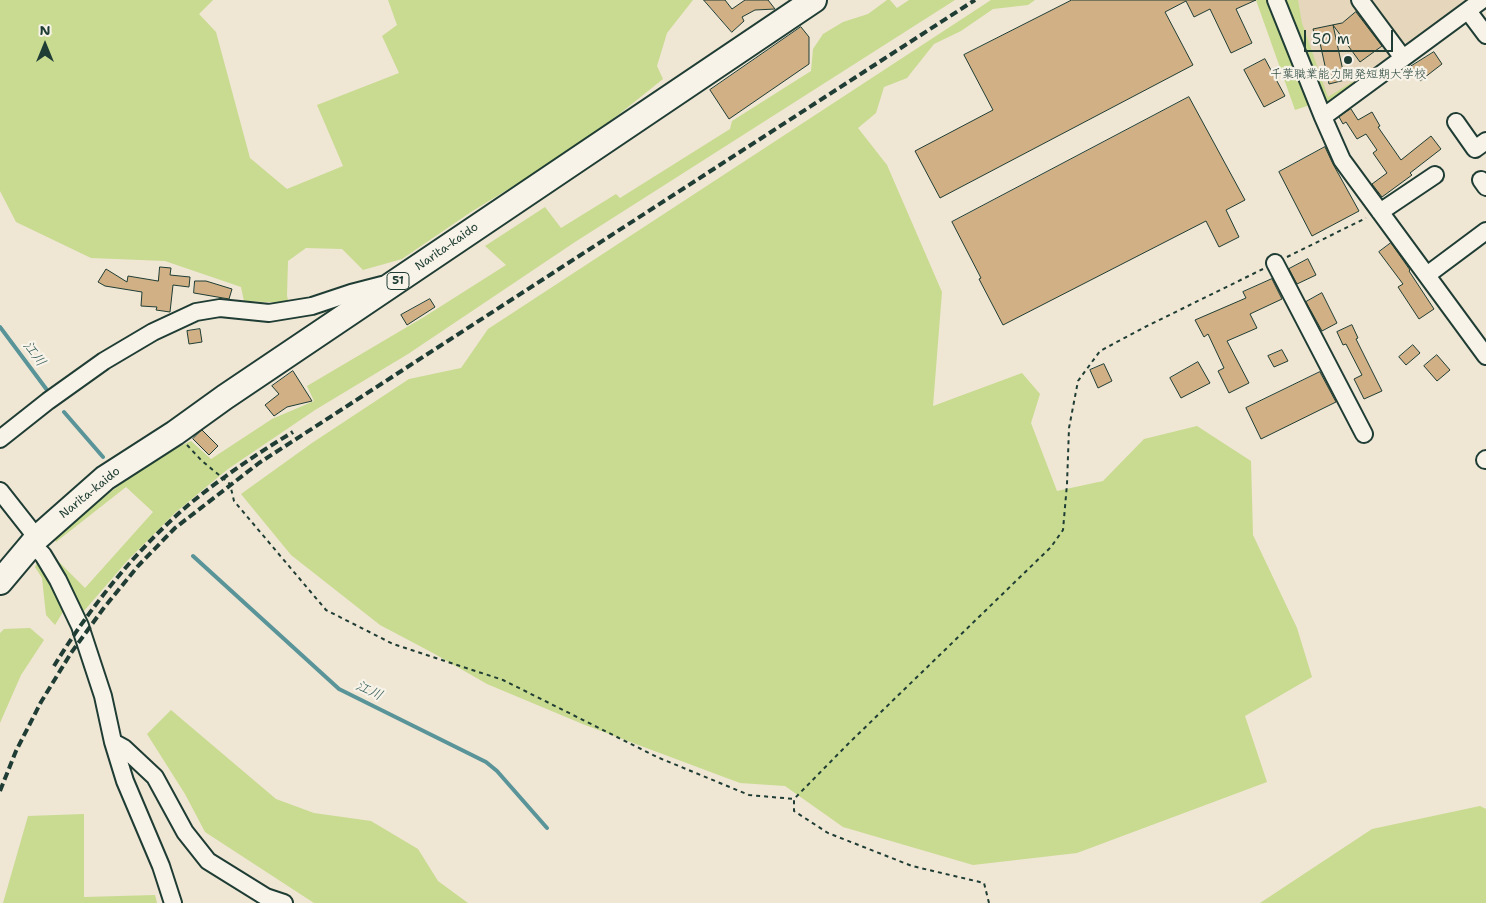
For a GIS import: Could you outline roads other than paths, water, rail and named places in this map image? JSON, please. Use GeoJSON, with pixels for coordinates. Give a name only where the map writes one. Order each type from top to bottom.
{"type":"FeatureCollection","features":[{"type":"Feature","properties":{"kind":"highway","name":"Narita-kaido"},"geometry":{"type":"LineString","coordinates":[[0,582],[34,541],[105,478],[175,433],[462,236],[814,0]]}},
{"type":"Feature","properties":{"kind":"street"},"geometry":{"type":"LineString","coordinates":[[1276,0],[1342,160],[1486,356]]}},
{"type":"Feature","properties":{"kind":"street"},"geometry":{"type":"LineString","coordinates":[[1360,0],[1403,58]]}},
{"type":"Feature","properties":{"kind":"street"},"geometry":{"type":"LineString","coordinates":[[1323,117],[1482,0]]}},
{"type":"Feature","properties":{"kind":"street"},"geometry":{"type":"LineString","coordinates":[[1468,10],[1486,35]]}},
{"type":"Feature","properties":{"kind":"street"},"geometry":{"type":"LineString","coordinates":[[1456,122],[1475,149],[1486,141]]}},
{"type":"Feature","properties":{"kind":"street"},"geometry":{"type":"LineString","coordinates":[[1380,212],[1435,175]]}},
{"type":"Feature","properties":{"kind":"street"},"geometry":{"type":"LineString","coordinates":[[1427,274],[1486,231]]}},
{"type":"Feature","properties":{"kind":"street"},"geometry":{"type":"LineString","coordinates":[[1275,262],[1364,434]]}},
{"type":"Feature","properties":{"kind":"street"},"geometry":{"type":"LineString","coordinates":[[0,439],[48,400],[104,361],[153,332],[196,312],[220,308],[269,313],[312,306],[351,293],[398,281]]}},
{"type":"Feature","properties":{"kind":"street"},"geometry":{"type":"LineString","coordinates":[[0,491],[58,580],[80,626],[103,696],[113,742],[125,781],[161,866],[172,903]]}},
{"type":"Feature","properties":{"kind":"street"},"geometry":{"type":"LineString","coordinates":[[113,742],[124,748],[155,777],[185,832],[208,861],[266,897],[284,903]]}},
{"type":"Feature","properties":{"kind":"waterway","name":"江川"},"geometry":{"type":"LineString","coordinates":[[0,327],[50,394]]}},
{"type":"Feature","properties":{"kind":"waterway","name":"江川"},"geometry":{"type":"LineString","coordinates":[[64,412],[103,457]]}},
{"type":"Feature","properties":{"kind":"waterway","name":"江川"},"geometry":{"type":"LineString","coordinates":[[193,556],[339,689],[486,762],[497,771],[547,828]]}},
{"type":"Feature","properties":{"kind":"railway"},"geometry":{"type":"LineString","coordinates":[[0,791],[16,751],[41,702],[71,653],[138,566],[175,528],[259,463],[975,0]]}},
{"type":"Feature","properties":{"kind":"railway"},"geometry":{"type":"LineString","coordinates":[[54,666],[83,622],[117,578],[172,519],[216,483],[293,432]]}},
{"type":"Feature","properties":{"kind":"place","name":"千葉職業能力開発短期大学校"},"geometry":{"type":"Point","coordinates":[1348,60]}}]}
